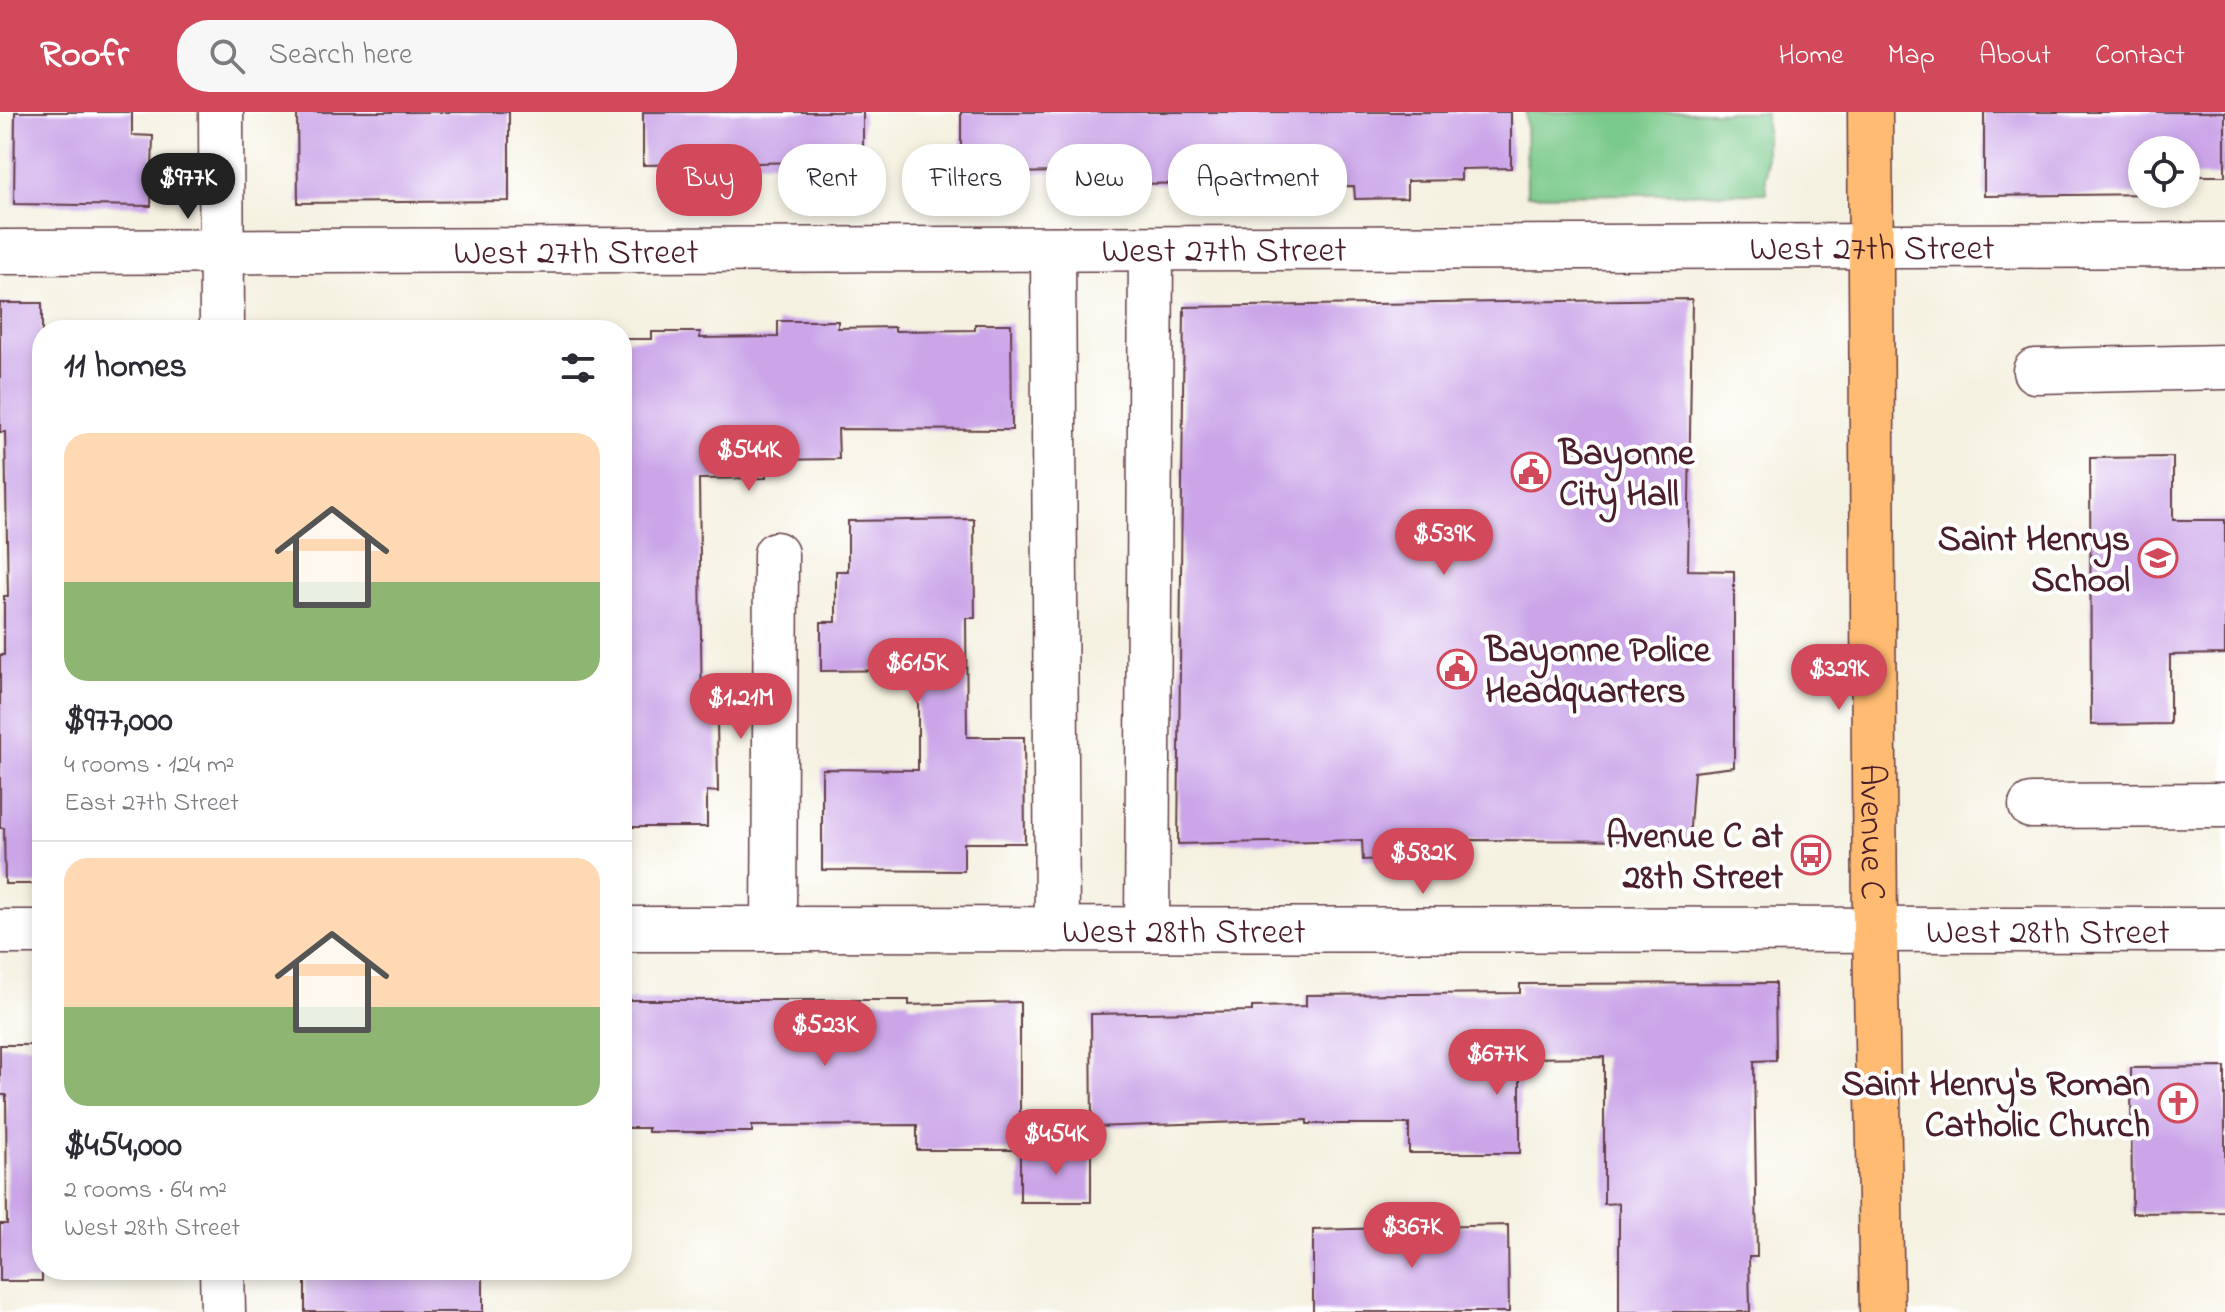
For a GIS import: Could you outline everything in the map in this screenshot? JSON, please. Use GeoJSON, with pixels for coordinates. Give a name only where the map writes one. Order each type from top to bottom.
{"type":"FeatureCollection","features":[{"type":"Feature","properties":{"kind":"main road","name":"Avenue C"},"geometry":{"type":"LineString","coordinates":[[1870,112],[1875,931],[1882,1312]]}},
{"type":"Feature","properties":{"kind":"street"},"geometry":{"type":"LineString","coordinates":[[221,112],[222,320]]}},
{"type":"Feature","properties":{"kind":"street","name":"West 27th Street"},"geometry":{"type":"LineString","coordinates":[[0,252],[2225,245]]}},
{"type":"Feature","properties":{"kind":"street"},"geometry":{"type":"LineString","coordinates":[[1053,249],[1057,930]]}},
{"type":"Feature","properties":{"kind":"street"},"geometry":{"type":"LineString","coordinates":[[1147,929],[1151,250]]}},
{"type":"Feature","properties":{"kind":"street"},"geometry":{"type":"LineString","coordinates":[[2035,371],[2225,367]]}},
{"type":"Feature","properties":{"kind":"street"},"geometry":{"type":"LineString","coordinates":[[774,929],[776,554]]}},
{"type":"Feature","properties":{"kind":"street"},"geometry":{"type":"LineString","coordinates":[[2031,806],[2225,805]]}},
{"type":"Feature","properties":{"kind":"street","name":"West 28th Street"},"geometry":{"type":"LineString","coordinates":[[632,929],[2225,930]]}},
{"type":"Feature","properties":{"kind":"street"},"geometry":{"type":"LineString","coordinates":[[0,932],[32,932]]}},
{"type":"Feature","properties":{"kind":"street"},"geometry":{"type":"LineString","coordinates":[[222,1280],[223,1312]]}},
{"type":"Feature","properties":{"kind":"green space"},"geometry":{"type":"Polygon","coordinates":[[[1526,112],[1766,112],[1766,193],[1527,195],[1526,112]]]}},
{"type":"Feature","properties":{"kind":"building"},"geometry":{"type":"Polygon","coordinates":[[[15,112],[132,112],[132,135],[153,136],[151,206],[14,204],[15,112]]]}},
{"type":"Feature","properties":{"kind":"building"},"geometry":{"type":"Polygon","coordinates":[[[297,112],[509,112],[509,201],[298,203],[297,112]]]}},
{"type":"Feature","properties":{"kind":"building"},"geometry":{"type":"Polygon","coordinates":[[[643,112],[863,112],[863,144],[778,144],[778,163],[762,163],[762,144],[656,144],[656,165],[643,165],[643,112]]]}},
{"type":"Feature","properties":{"kind":"building"},"geometry":{"type":"Polygon","coordinates":[[[961,112],[1511,112],[1511,168],[1461,169],[1461,180],[1407,181],[1407,198],[1355,199],[1354,186],[1347,186],[1347,144],[1168,144],[1168,184],[1152,184],[1152,144],[1046,144],[1046,172],[1030,173],[1030,144],[961,144],[961,112]]]}},
{"type":"Feature","properties":{"kind":"building"},"geometry":{"type":"Polygon","coordinates":[[[1984,112],[2225,112],[2225,176],[2200,176],[2200,136],[2128,136],[2128,194],[1984,196],[1984,112]]]}},
{"type":"Feature","properties":{"kind":"building","name":"Bayonne Police Headquarters"},"geometry":{"type":"Polygon","coordinates":[[[1692,299],[1688,570],[1734,571],[1734,767],[1694,772],[1689,841],[1446,840],[1444,856],[1363,860],[1362,840],[1178,844],[1184,307],[1692,299]]]}},
{"type":"Feature","properties":{"kind":"building"},"geometry":{"type":"Polygon","coordinates":[[[0,303],[42,303],[42,320],[32,320],[32,884],[5,884],[4,828],[0,828],[0,655],[4,655],[4,596],[8,596],[5,432],[0,432],[0,303]]]}},
{"type":"Feature","properties":{"kind":"building"},"geometry":{"type":"Polygon","coordinates":[[[778,321],[838,321],[838,328],[895,327],[895,331],[975,330],[975,324],[1011,324],[1012,430],[838,429],[839,459],[766,460],[766,478],[699,479],[702,716],[717,716],[718,792],[707,791],[707,827],[632,827],[632,339],[652,339],[652,332],[700,332],[700,338],[778,337],[778,321]]]}},
{"type":"Feature","properties":{"kind":"building","name":"Saint Henrys School"},"geometry":{"type":"Polygon","coordinates":[[[2173,457],[2173,520],[2225,520],[2225,654],[2170,655],[2170,724],[2091,725],[2090,458],[2173,457]]]}},
{"type":"Feature","properties":{"kind":"building"},"geometry":{"type":"Polygon","coordinates":[[[974,519],[975,618],[966,618],[967,737],[1024,737],[1025,843],[964,843],[964,871],[822,870],[822,769],[918,770],[918,670],[821,671],[821,622],[836,622],[836,571],[848,571],[848,521],[974,519]]]}},
{"type":"Feature","properties":{"kind":"building"},"geometry":{"type":"Polygon","coordinates":[[[1775,983],[1776,1060],[1754,1061],[1757,1257],[1749,1257],[1750,1312],[1619,1312],[1619,1203],[1604,1204],[1604,1057],[1520,1058],[1520,1153],[1409,1153],[1409,1124],[1307,1124],[1307,1120],[1092,1127],[1091,1014],[1252,1011],[1252,1007],[1306,1006],[1306,995],[1520,993],[1520,984],[1775,983]]]}},
{"type":"Feature","properties":{"kind":"building"},"geometry":{"type":"Polygon","coordinates":[[[632,1000],[909,1000],[909,1005],[1020,1002],[1020,1150],[917,1150],[917,1125],[752,1126],[752,1132],[648,1132],[648,1128],[632,1128],[632,1000]]]}},
{"type":"Feature","properties":{"kind":"building"},"geometry":{"type":"Polygon","coordinates":[[[0,1045],[32,1045],[32,1280],[42,1281],[0,1281],[0,1224],[7,1224],[6,1095],[0,1095],[0,1045]]]}},
{"type":"Feature","properties":{"kind":"building","name":"Saint Henry's Roman Catholic Church"},"geometry":{"type":"Polygon","coordinates":[[[2225,1067],[2225,1212],[2132,1213],[2131,1068],[2225,1067]]]}},
{"type":"Feature","properties":{"kind":"building"},"geometry":{"type":"Polygon","coordinates":[[[1091,1152],[1091,1202],[1020,1202],[1020,1153],[1091,1152]]]}},
{"type":"Feature","properties":{"kind":"building"},"geometry":{"type":"Polygon","coordinates":[[[1508,1225],[1509,1312],[1313,1312],[1313,1230],[1508,1225]]]}},
{"type":"Feature","properties":{"kind":"building"},"geometry":{"type":"Polygon","coordinates":[[[305,1280],[483,1280],[483,1312],[305,1312],[305,1280]]]}},
{"type":"Feature","properties":{"kind":"place","name":"Bayonne City Hall"},"geometry":{"type":"Point","coordinates":[1531,472]}},
{"type":"Feature","properties":{"kind":"place","name":"Saint Henrys School"},"geometry":{"type":"Point","coordinates":[2158,558]}},
{"type":"Feature","properties":{"kind":"place","name":"Bayonne Police Headquarters"},"geometry":{"type":"Point","coordinates":[1457,669]}},
{"type":"Feature","properties":{"kind":"place","name":"Avenue C at 28th Street"},"geometry":{"type":"Point","coordinates":[1811,855]}},
{"type":"Feature","properties":{"kind":"place","name":"Saint Henry's Roman Catholic Church"},"geometry":{"type":"Point","coordinates":[2178,1103]}}]}
